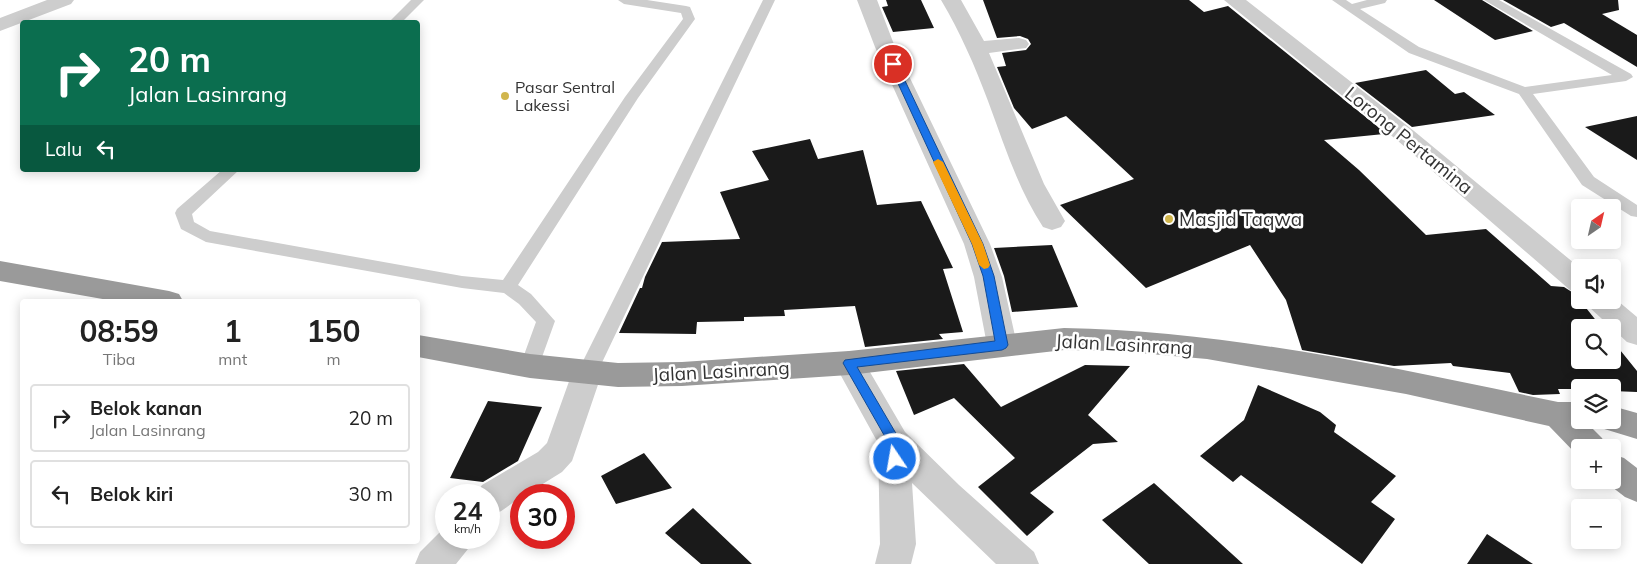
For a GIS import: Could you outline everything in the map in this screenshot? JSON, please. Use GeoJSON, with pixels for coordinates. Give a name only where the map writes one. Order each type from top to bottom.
{"type":"FeatureCollection","features":[{"type":"Feature","properties":{"kind":"highway"},"geometry":{"type":"LineString","coordinates":[[0,271],[158,299]]}},
{"type":"Feature","properties":{"kind":"highway","name":"Jalan Lasinrang"},"geometry":{"type":"LineString","coordinates":[[420,346],[530,366],[587,373],[682,374],[849,363],[1002,345],[1072,339],[1116,340],[1208,348],[1406,382],[1569,415]]}},
{"type":"Feature","properties":{"kind":"highway"},"geometry":{"type":"LineString","coordinates":[[1569,415],[1585,439]]}},
{"type":"Feature","properties":{"kind":"highway"},"geometry":{"type":"LineString","coordinates":[[1621,422],[1637,426]]}},
{"type":"Feature","properties":{"kind":"highway"},"geometry":{"type":"LineString","coordinates":[[1621,475],[1637,487]]}},
{"type":"Feature","properties":{"kind":"street"},"geometry":{"type":"LineString","coordinates":[[0,25],[64,0]]}},
{"type":"Feature","properties":{"kind":"street"},"geometry":{"type":"LineString","coordinates":[[867,0],[890,56],[977,244],[988,276],[1002,345]]}},
{"type":"Feature","properties":{"kind":"street"},"geometry":{"type":"LineString","coordinates":[[952,0],[978,48],[1043,208],[1052,221]]}},
{"type":"Feature","properties":{"kind":"street","name":"Lorong Pertamina"},"geometry":{"type":"LineString","coordinates":[[1234,0],[1406,136],[1571,275]]}},
{"type":"Feature","properties":{"kind":"street"},"geometry":{"type":"LineString","coordinates":[[978,48],[1019,44]]}},
{"type":"Feature","properties":{"kind":"street"},"geometry":{"type":"LineString","coordinates":[[1609,309],[1637,334]]}},
{"type":"Feature","properties":{"kind":"street"},"geometry":{"type":"LineString","coordinates":[[849,363],[894,442],[948,496],[1022,564]]}},
{"type":"Feature","properties":{"kind":"street"},"geometry":{"type":"LineString","coordinates":[[500,492],[550,462],[561,451],[587,373]]}},
{"type":"Feature","properties":{"kind":"street"},"geometry":{"type":"LineString","coordinates":[[893,564],[898,544],[894,442]]}},
{"type":"Feature","properties":{"kind":"street"},"geometry":{"type":"LineString","coordinates":[[433,564],[446,549]]}},
{"type":"Feature","properties":{"kind":"lane"},"geometry":{"type":"LineString","coordinates":[[397,20],[418,0]]}},
{"type":"Feature","properties":{"kind":"lane"},"geometry":{"type":"LineString","coordinates":[[508,287],[632,97],[689,19],[686,10],[624,0]]}},
{"type":"Feature","properties":{"kind":"lane"},"geometry":{"type":"LineString","coordinates":[[587,373],[769,0]]}},
{"type":"Feature","properties":{"kind":"lane"},"geometry":{"type":"LineString","coordinates":[[1344,4],[1381,0]]}},
{"type":"Feature","properties":{"kind":"lane"},"geometry":{"type":"LineString","coordinates":[[1344,4],[1414,50],[1524,91],[1626,77],[1490,0]]}},
{"type":"Feature","properties":{"kind":"lane"},"geometry":{"type":"LineString","coordinates":[[1524,91],[1588,180],[1637,212]]}},
{"type":"Feature","properties":{"kind":"lane"},"geometry":{"type":"LineString","coordinates":[[229,172],[183,213],[187,225],[206,236],[462,282],[508,287],[525,299],[546,321],[530,366]]}},
{"type":"Feature","properties":{"kind":"building"},"geometry":{"type":"Polygon","coordinates":[[[886,0],[921,0],[934,28],[893,32],[882,7],[888,6],[886,0]]]}},
{"type":"Feature","properties":{"kind":"building"},"geometry":{"type":"Polygon","coordinates":[[[983,0],[1189,0],[1204,12],[1228,6],[1383,131],[1380,131],[1384,134],[1324,140],[1359,170],[1426,235],[1486,229],[1551,286],[1564,287],[1571,291],[1571,309],[1587,309],[1595,319],[1571,319],[1571,369],[1621,369],[1621,351],[1637,371],[1637,392],[1621,391],[1621,379],[1571,379],[1571,389],[1558,389],[1560,394],[1533,395],[1519,392],[1510,373],[1453,366],[1451,363],[1394,366],[1302,350],[1286,300],[1250,245],[1146,288],[1060,205],[1134,179],[1066,116],[1032,129],[1014,108],[997,67],[1006,66],[1002,53],[1026,50],[1031,44],[1028,39],[1020,36],[997,38],[983,0]]]}},
{"type":"Feature","properties":{"kind":"building"},"geometry":{"type":"Polygon","coordinates":[[[1434,0],[1482,0],[1533,31],[1495,40],[1434,0]]]}},
{"type":"Feature","properties":{"kind":"building"},"geometry":{"type":"Polygon","coordinates":[[[1503,0],[1618,0],[1619,10],[1602,14],[1637,35],[1637,67],[1564,23],[1551,27],[1503,0]]]}},
{"type":"Feature","properties":{"kind":"building"},"geometry":{"type":"Polygon","coordinates":[[[1426,70],[1455,94],[1464,92],[1495,115],[1412,127],[1355,83],[1426,70]]]}},
{"type":"Feature","properties":{"kind":"building"},"geometry":{"type":"Polygon","coordinates":[[[1637,116],[1637,160],[1585,127],[1637,116]]]}},
{"type":"Feature","properties":{"kind":"building"},"geometry":{"type":"Polygon","coordinates":[[[810,139],[818,159],[863,150],[877,205],[921,201],[953,268],[943,269],[963,332],[939,334],[943,339],[865,347],[855,306],[784,310],[785,316],[744,317],[744,321],[697,322],[696,334],[619,333],[640,288],[642,288],[645,277],[662,242],[740,239],[720,192],[769,180],[752,151],[810,139]]]}},
{"type":"Feature","properties":{"kind":"building"},"geometry":{"type":"Polygon","coordinates":[[[1052,245],[1078,307],[1012,312],[1004,276],[994,248],[1052,245]]]}},
{"type":"Feature","properties":{"kind":"building"},"geometry":{"type":"Polygon","coordinates":[[[964,364],[1001,407],[1085,365],[1130,366],[1088,415],[1118,442],[1093,444],[1030,493],[1054,512],[1027,536],[978,487],[1015,458],[954,398],[914,415],[896,371],[964,364]]]}},
{"type":"Feature","properties":{"kind":"building"},"geometry":{"type":"Polygon","coordinates":[[[1258,385],[1320,412],[1336,425],[1334,432],[1396,476],[1371,502],[1395,519],[1362,564],[1241,475],[1233,482],[1200,456],[1244,420],[1258,385]]]}},
{"type":"Feature","properties":{"kind":"building"},"geometry":{"type":"Polygon","coordinates":[[[488,401],[542,407],[518,461],[483,482],[450,478],[488,401]]]}},
{"type":"Feature","properties":{"kind":"building"},"geometry":{"type":"Polygon","coordinates":[[[644,453],[672,488],[616,504],[601,476],[644,453]]]}},
{"type":"Feature","properties":{"kind":"building"},"geometry":{"type":"Polygon","coordinates":[[[1154,483],[1243,564],[1149,564],[1102,520],[1154,483]]]}},
{"type":"Feature","properties":{"kind":"building"},"geometry":{"type":"Polygon","coordinates":[[[693,508],[752,564],[701,564],[665,533],[693,508]]]}},
{"type":"Feature","properties":{"kind":"building"},"geometry":{"type":"Polygon","coordinates":[[[1487,534],[1533,564],[1467,564],[1487,534]]]}},
{"type":"Feature","properties":{"kind":"slow traffic"},"geometry":{"type":"LineString","coordinates":[[938,162],[977,244],[984,265]]}},
{"type":"Feature","properties":{"kind":"place","name":"Pasar Sentral Lakessi"},"geometry":{"type":"Point","coordinates":[505,96]}},
{"type":"Feature","properties":{"kind":"place","name":"Masjid Taqwa"},"geometry":{"type":"Point","coordinates":[1169,219]}},
{"type":"Feature","properties":{"kind":"route"},"geometry":{"type":"LineString","coordinates":[[893,64],[977,244],[988,276],[1002,345],[849,363],[894,442],[895,459]]}}]}
